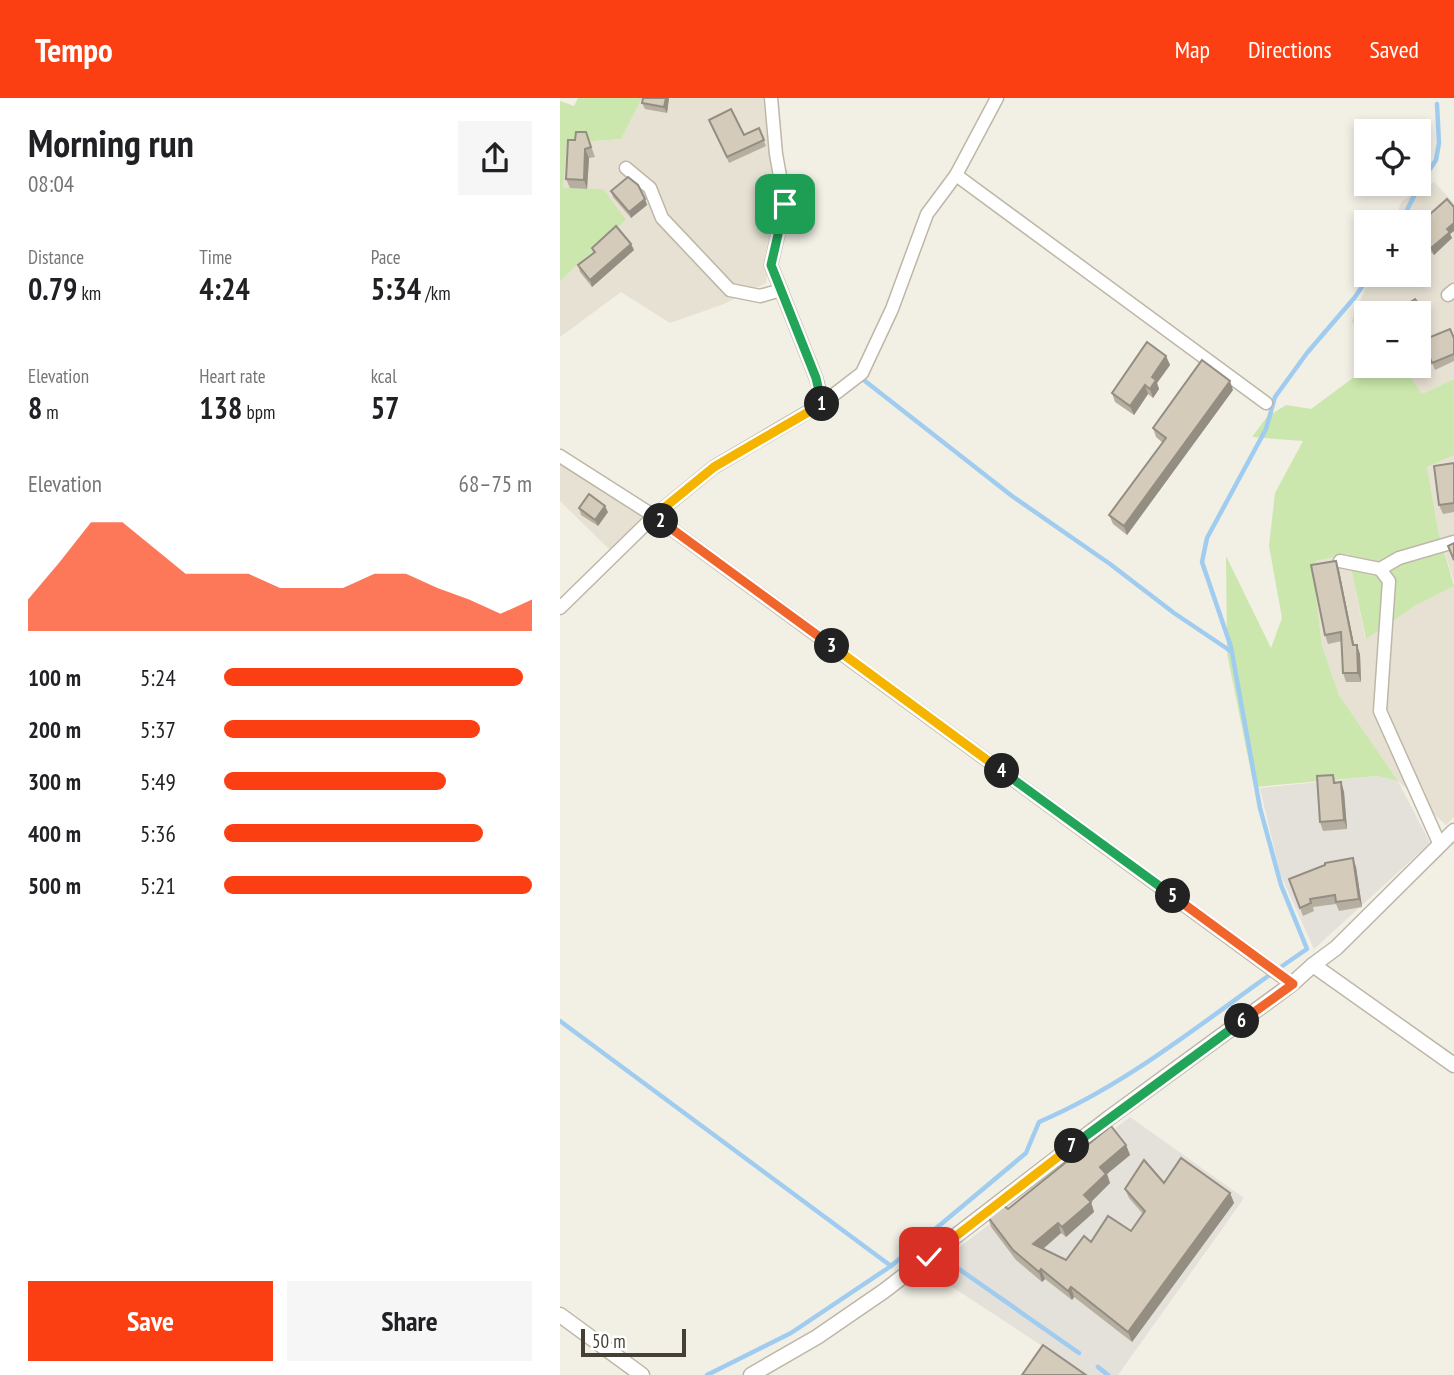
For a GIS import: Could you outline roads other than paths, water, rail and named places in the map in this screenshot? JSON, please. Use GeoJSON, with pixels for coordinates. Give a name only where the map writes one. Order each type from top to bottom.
{"type":"FeatureCollection","features":[{"type":"Feature","properties":{"kind":"street"},"geometry":{"type":"LineString","coordinates":[[771,98],[776,154],[785,204],[771,265],[816,378],[823,403]]}},
{"type":"Feature","properties":{"kind":"street"},"geometry":{"type":"LineString","coordinates":[[560,608],[654,516],[714,467],[823,403],[862,373],[892,309],[927,214],[956,175],[998,98]]}},
{"type":"Feature","properties":{"kind":"street"},"geometry":{"type":"LineString","coordinates":[[626,168],[650,188],[662,218],[730,290],[761,296],[780,290]]}},
{"type":"Feature","properties":{"kind":"street"},"geometry":{"type":"LineString","coordinates":[[956,175],[1266,403]]}},
{"type":"Feature","properties":{"kind":"street"},"geometry":{"type":"LineString","coordinates":[[560,456],[654,516],[1293,984]]}},
{"type":"Feature","properties":{"kind":"street"},"geometry":{"type":"LineString","coordinates":[[1340,561],[1380,569],[1399,558],[1454,542]]}},
{"type":"Feature","properties":{"kind":"street"},"geometry":{"type":"LineString","coordinates":[[1380,569],[1389,581],[1380,711],[1440,845]]}},
{"type":"Feature","properties":{"kind":"street"},"geometry":{"type":"LineString","coordinates":[[751,1375],[817,1337],[884,1291],[1109,1118],[1293,984],[1336,948],[1454,831]]}},
{"type":"Feature","properties":{"kind":"street"},"geometry":{"type":"LineString","coordinates":[[1313,965],[1454,1065]]}},
{"type":"Feature","properties":{"kind":"street"},"geometry":{"type":"LineString","coordinates":[[560,1315],[642,1375]]}},
{"type":"Feature","properties":{"kind":"waterway"},"geometry":{"type":"LineString","coordinates":[[1407,210],[1436,160],[1439,143],[1437,104]]}},
{"type":"Feature","properties":{"kind":"waterway"},"geometry":{"type":"LineString","coordinates":[[707,1375],[791,1333],[891,1266],[1026,1153],[1039,1122],[1075,1105],[1143,1065],[1307,949],[1281,885],[1260,808],[1231,647],[1202,562],[1207,538],[1266,429],[1275,397],[1307,353],[1362,287]]}},
{"type":"Feature","properties":{"kind":"waterway"},"geometry":{"type":"LineString","coordinates":[[865,381],[1012,496],[1232,652]]}},
{"type":"Feature","properties":{"kind":"waterway"},"geometry":{"type":"LineString","coordinates":[[560,1021],[891,1266]]}},
{"type":"Feature","properties":{"kind":"waterway"},"geometry":{"type":"LineString","coordinates":[[946,1260],[1079,1353]]}},
{"type":"Feature","properties":{"kind":"waterway"},"geometry":{"type":"LineString","coordinates":[[1098,1367],[1108,1375]]}}]}
